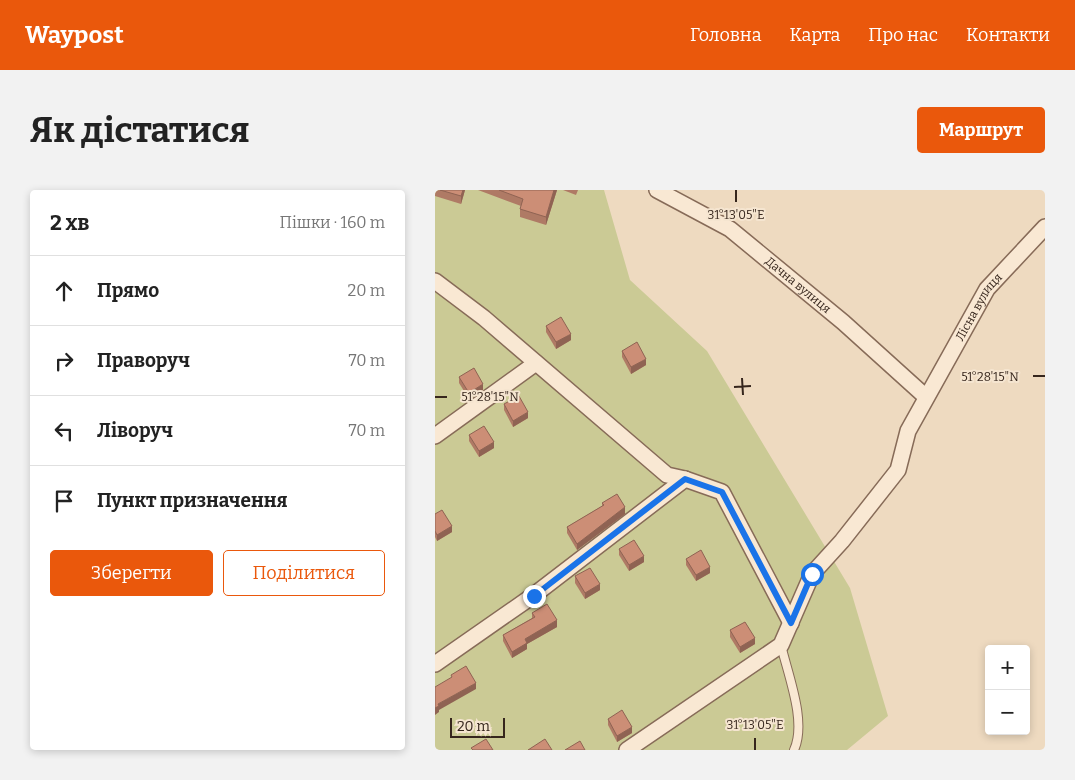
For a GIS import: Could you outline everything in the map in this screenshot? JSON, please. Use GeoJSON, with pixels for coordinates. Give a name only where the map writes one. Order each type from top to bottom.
{"type":"FeatureCollection","features":[{"type":"Feature","properties":{"kind":"street","name":"Дачна вулиця"},"geometry":{"type":"LineString","coordinates":[[657,190],[730,229],[843,322],[926,397]]}},
{"type":"Feature","properties":{"kind":"street","name":"Лісна вулиця"},"geometry":{"type":"LineString","coordinates":[[781,645],[812,574],[842,541],[898,470],[908,431],[987,289],[1045,227]]}},
{"type":"Feature","properties":{"kind":"street"},"geometry":{"type":"LineString","coordinates":[[435,281],[484,318],[667,475],[722,492],[791,623]]}},
{"type":"Feature","properties":{"kind":"street"},"geometry":{"type":"LineString","coordinates":[[435,436],[536,363]]}},
{"type":"Feature","properties":{"kind":"street"},"geometry":{"type":"LineString","coordinates":[[435,664],[534,596],[685,479]]}},
{"type":"Feature","properties":{"kind":"street"},"geometry":{"type":"LineString","coordinates":[[627,750],[781,645]]}},
{"type":"Feature","properties":{"kind":"lane"},"geometry":{"type":"LineString","coordinates":[[781,645],[799,719],[798,740],[794,750]]}},
{"type":"Feature","properties":{"kind":"shaded area"},"geometry":{"type":"Polygon","coordinates":[[[435,190],[604,190],[630,280],[707,351],[850,588],[888,716],[847,750],[435,750],[435,190]]]}},
{"type":"Feature","properties":{"kind":"building"},"geometry":{"type":"Polygon","coordinates":[[[440,190],[463,190],[461,196],[440,190]]]}},
{"type":"Feature","properties":{"kind":"building"},"geometry":{"type":"Polygon","coordinates":[[[499,190],[554,190],[546,217],[520,209],[523,199],[499,190]]]}},
{"type":"Feature","properties":{"kind":"building"},"geometry":{"type":"Polygon","coordinates":[[[561,317],[571,334],[556,342],[546,326],[561,317]]]}},
{"type":"Feature","properties":{"kind":"building"},"geometry":{"type":"Polygon","coordinates":[[[637,342],[646,359],[631,367],[622,351],[637,342]]]}},
{"type":"Feature","properties":{"kind":"building"},"geometry":{"type":"Polygon","coordinates":[[[474,368],[483,384],[469,393],[459,377],[474,368]]]}},
{"type":"Feature","properties":{"kind":"building"},"geometry":{"type":"Polygon","coordinates":[[[519,396],[528,412],[513,421],[504,404],[519,396]]]}},
{"type":"Feature","properties":{"kind":"building"},"geometry":{"type":"Polygon","coordinates":[[[484,426],[494,442],[479,451],[469,435],[484,426]]]}},
{"type":"Feature","properties":{"kind":"building"},"geometry":{"type":"Polygon","coordinates":[[[617,494],[625,507],[577,544],[567,527],[604,505],[602,503],[617,494]]]}},
{"type":"Feature","properties":{"kind":"building"},"geometry":{"type":"Polygon","coordinates":[[[442,510],[452,526],[437,535],[435,531],[435,514],[442,510]]]}},
{"type":"Feature","properties":{"kind":"building"},"geometry":{"type":"Polygon","coordinates":[[[634,540],[644,556],[629,565],[619,549],[634,540]]]}},
{"type":"Feature","properties":{"kind":"building"},"geometry":{"type":"Polygon","coordinates":[[[701,550],[710,567],[696,575],[686,559],[701,550]]]}},
{"type":"Feature","properties":{"kind":"building"},"geometry":{"type":"Polygon","coordinates":[[[590,568],[600,584],[585,593],[575,576],[590,568]]]}},
{"type":"Feature","properties":{"kind":"building"},"geometry":{"type":"Polygon","coordinates":[[[547,604],[557,620],[525,639],[527,643],[512,652],[503,635],[535,617],[532,613],[547,604]]]}},
{"type":"Feature","properties":{"kind":"building"},"geometry":{"type":"Polygon","coordinates":[[[745,622],[755,638],[740,647],[730,630],[745,622]]]}},
{"type":"Feature","properties":{"kind":"building"},"geometry":{"type":"Polygon","coordinates":[[[466,666],[476,683],[438,704],[439,706],[435,708],[435,687],[466,666]]]}},
{"type":"Feature","properties":{"kind":"building"},"geometry":{"type":"Polygon","coordinates":[[[622,710],[632,727],[617,736],[608,719],[622,710]]]}},
{"type":"Feature","properties":{"kind":"building"},"geometry":{"type":"Polygon","coordinates":[[[486,739],[493,750],[473,750],[471,748],[486,739]]]}},
{"type":"Feature","properties":{"kind":"building"},"geometry":{"type":"Polygon","coordinates":[[[545,739],[552,750],[528,750],[545,739]]]}},
{"type":"Feature","properties":{"kind":"building"},"geometry":{"type":"Polygon","coordinates":[[[580,741],[585,750],[565,750],[580,741]]]}},
{"type":"Feature","properties":{"kind":"route"},"geometry":{"type":"LineString","coordinates":[[534,596],[685,479],[722,492],[791,623],[812,574]]}}]}
